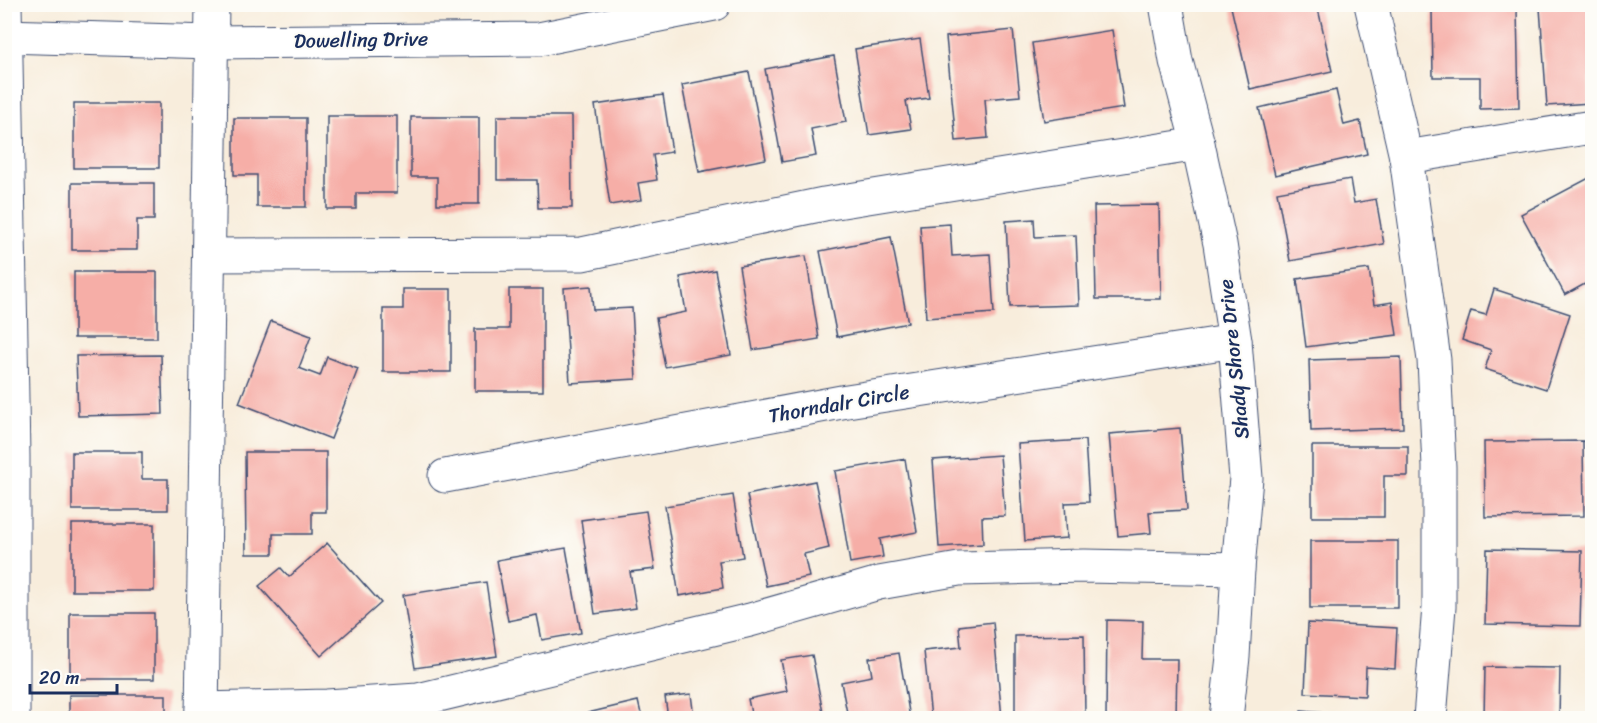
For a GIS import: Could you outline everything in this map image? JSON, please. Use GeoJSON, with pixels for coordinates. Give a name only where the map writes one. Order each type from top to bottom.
{"type":"FeatureCollection","features":[{"type":"Feature","properties":{"kind":"street"},"geometry":{"type":"LineString","coordinates":[[5,4],[9,677],[14,718]]}},
{"type":"Feature","properties":{"kind":"street"},"geometry":{"type":"LineString","coordinates":[[212,4],[202,714],[418,700],[750,620],[879,583],[959,568],[1084,566],[1238,568]]}},
{"type":"Feature","properties":{"kind":"street","name":"Dowelling Drive"},"geometry":{"type":"LineString","coordinates":[[5,36],[212,42],[539,39],[714,4]]}},
{"type":"Feature","properties":{"kind":"street","name":"Shady Shore Drive"},"geometry":{"type":"LineString","coordinates":[[1166,4],[1176,61],[1198,144],[1220,244],[1235,341],[1246,478],[1233,657],[1226,718]]}},
{"type":"Feature","properties":{"kind":"street"},"geometry":{"type":"LineString","coordinates":[[1371,4],[1406,157],[1434,360],[1439,466],[1439,607],[1430,718]]}},
{"type":"Feature","properties":{"kind":"street"},"geometry":{"type":"LineString","coordinates":[[1406,157],[1593,127]]}},
{"type":"Feature","properties":{"kind":"street"},"geometry":{"type":"LineString","coordinates":[[209,255],[582,254],[824,204],[1198,144]]}},
{"type":"Feature","properties":{"kind":"street","name":"Thorndalr Circle"},"geometry":{"type":"LineString","coordinates":[[445,476],[847,401],[1235,341]]}},
{"type":"Feature","properties":{"kind":"building"},"geometry":{"type":"Polygon","coordinates":[[[1241,4],[1317,4],[1332,71],[1250,89],[1231,7],[1241,4]]]}},
{"type":"Feature","properties":{"kind":"building"},"geometry":{"type":"Polygon","coordinates":[[[1592,4],[1590,103],[1547,106],[1540,8],[1592,4]]]}},
{"type":"Feature","properties":{"kind":"building"},"geometry":{"type":"Polygon","coordinates":[[[1517,9],[1519,108],[1480,109],[1480,77],[1433,77],[1432,11],[1517,9]]]}},
{"type":"Feature","properties":{"kind":"building"},"geometry":{"type":"Polygon","coordinates":[[[1013,30],[1020,96],[985,99],[988,138],[956,141],[946,37],[1013,30]]]}},
{"type":"Feature","properties":{"kind":"building"},"geometry":{"type":"Polygon","coordinates":[[[1112,30],[1124,108],[1044,121],[1032,43],[1112,30]]]}},
{"type":"Feature","properties":{"kind":"building"},"geometry":{"type":"Polygon","coordinates":[[[920,39],[929,98],[906,101],[911,129],[869,135],[855,49],[920,39]]]}},
{"type":"Feature","properties":{"kind":"building"},"geometry":{"type":"Polygon","coordinates":[[[834,56],[846,122],[811,129],[816,156],[782,162],[765,69],[834,56]]]}},
{"type":"Feature","properties":{"kind":"building"},"geometry":{"type":"Polygon","coordinates":[[[749,72],[766,159],[699,172],[682,85],[749,72]]]}},
{"type":"Feature","properties":{"kind":"building"},"geometry":{"type":"Polygon","coordinates":[[[1336,90],[1344,125],[1360,121],[1367,154],[1275,175],[1259,108],[1336,90]]]}},
{"type":"Feature","properties":{"kind":"building"},"geometry":{"type":"Polygon","coordinates":[[[663,95],[672,152],[653,155],[657,180],[638,183],[641,200],[610,205],[595,105],[663,95]]]}},
{"type":"Feature","properties":{"kind":"building"},"geometry":{"type":"Polygon","coordinates":[[[74,103],[159,103],[159,168],[74,168],[74,103]]]}},
{"type":"Feature","properties":{"kind":"building"},"geometry":{"type":"Polygon","coordinates":[[[327,116],[397,116],[397,193],[356,193],[356,209],[327,209],[327,116]]]}},
{"type":"Feature","properties":{"kind":"building"},"geometry":{"type":"Polygon","coordinates":[[[497,116],[571,116],[572,208],[538,208],[537,180],[497,180],[497,116]]]}},
{"type":"Feature","properties":{"kind":"building"},"geometry":{"type":"Polygon","coordinates":[[[411,117],[479,117],[479,204],[437,204],[437,177],[411,177],[411,117]]]}},
{"type":"Feature","properties":{"kind":"building"},"geometry":{"type":"Polygon","coordinates":[[[234,118],[306,118],[306,207],[257,207],[257,175],[234,175],[234,118]]]}},
{"type":"Feature","properties":{"kind":"building"},"geometry":{"type":"Polygon","coordinates":[[[1589,178],[1592,185],[1592,280],[1565,295],[1521,214],[1589,178]]]}},
{"type":"Feature","properties":{"kind":"building"},"geometry":{"type":"Polygon","coordinates":[[[1350,179],[1354,203],[1376,199],[1384,244],[1290,261],[1277,192],[1350,179]]]}},
{"type":"Feature","properties":{"kind":"building"},"geometry":{"type":"Polygon","coordinates":[[[72,183],[154,183],[154,220],[137,220],[137,250],[72,250],[72,183]]]}},
{"type":"Feature","properties":{"kind":"building"},"geometry":{"type":"Polygon","coordinates":[[[1159,205],[1161,299],[1096,299],[1094,206],[1159,205]]]}},
{"type":"Feature","properties":{"kind":"building"},"geometry":{"type":"Polygon","coordinates":[[[1034,219],[1035,237],[1076,235],[1079,305],[1010,307],[1006,221],[1034,219]]]}},
{"type":"Feature","properties":{"kind":"building"},"geometry":{"type":"Polygon","coordinates":[[[950,224],[952,256],[990,254],[994,313],[926,318],[920,226],[950,224]]]}},
{"type":"Feature","properties":{"kind":"building"},"geometry":{"type":"Polygon","coordinates":[[[891,237],[908,323],[837,337],[820,251],[891,237]]]}},
{"type":"Feature","properties":{"kind":"building"},"geometry":{"type":"Polygon","coordinates":[[[806,256],[819,339],[753,350],[739,266],[806,256]]]}},
{"type":"Feature","properties":{"kind":"building"},"geometry":{"type":"Polygon","coordinates":[[[1369,269],[1374,305],[1392,302],[1397,335],[1306,347],[1297,279],[1369,269]]]}},
{"type":"Feature","properties":{"kind":"building"},"geometry":{"type":"Polygon","coordinates":[[[715,270],[731,355],[665,367],[656,318],[686,312],[680,277],[715,270]]]}},
{"type":"Feature","properties":{"kind":"building"},"geometry":{"type":"Polygon","coordinates":[[[74,272],[157,272],[157,338],[74,338],[74,272]]]}},
{"type":"Feature","properties":{"kind":"building"},"geometry":{"type":"Polygon","coordinates":[[[591,286],[593,310],[632,308],[636,379],[570,383],[564,288],[591,286]]]}},
{"type":"Feature","properties":{"kind":"building"},"geometry":{"type":"Polygon","coordinates":[[[403,289],[451,289],[451,372],[383,372],[383,309],[403,309],[403,289]]]}},
{"type":"Feature","properties":{"kind":"building"},"geometry":{"type":"Polygon","coordinates":[[[509,289],[543,289],[543,391],[475,391],[475,329],[509,329],[509,289]]]}},
{"type":"Feature","properties":{"kind":"building"},"geometry":{"type":"Polygon","coordinates":[[[1494,289],[1570,314],[1546,389],[1485,369],[1491,350],[1462,340],[1471,311],[1486,315],[1494,289]]]}},
{"type":"Feature","properties":{"kind":"building"},"geometry":{"type":"Polygon","coordinates":[[[271,321],[311,336],[299,368],[320,376],[327,357],[358,369],[331,439],[239,403],[271,321]]]}},
{"type":"Feature","properties":{"kind":"building"},"geometry":{"type":"Polygon","coordinates":[[[161,355],[163,414],[78,416],[76,356],[161,355]]]}},
{"type":"Feature","properties":{"kind":"building"},"geometry":{"type":"Polygon","coordinates":[[[1401,357],[1403,428],[1311,431],[1309,360],[1401,357]]]}},
{"type":"Feature","properties":{"kind":"building"},"geometry":{"type":"Polygon","coordinates":[[[1180,428],[1187,510],[1149,512],[1151,533],[1118,536],[1109,434],[1180,428]]]}},
{"type":"Feature","properties":{"kind":"building"},"geometry":{"type":"Polygon","coordinates":[[[1085,440],[1089,502],[1065,503],[1067,538],[1025,541],[1018,444],[1085,440]]]}},
{"type":"Feature","properties":{"kind":"building"},"geometry":{"type":"Polygon","coordinates":[[[1583,441],[1584,516],[1485,517],[1484,442],[1583,441]]]}},
{"type":"Feature","properties":{"kind":"building"},"geometry":{"type":"Polygon","coordinates":[[[1312,446],[1408,446],[1408,476],[1384,476],[1384,517],[1312,517],[1312,446]]]}},
{"type":"Feature","properties":{"kind":"building"},"geometry":{"type":"Polygon","coordinates":[[[72,452],[142,452],[142,479],[168,479],[168,510],[72,510],[72,452]]]}},
{"type":"Feature","properties":{"kind":"building"},"geometry":{"type":"Polygon","coordinates":[[[245,452],[326,452],[326,512],[312,512],[312,534],[273,534],[273,554],[246,554],[245,452]]]}},
{"type":"Feature","properties":{"kind":"building"},"geometry":{"type":"Polygon","coordinates":[[[1000,455],[1005,516],[982,517],[983,544],[939,547],[933,460],[1000,455]]]}},
{"type":"Feature","properties":{"kind":"building"},"geometry":{"type":"Polygon","coordinates":[[[905,459],[917,532],[880,539],[883,557],[850,563],[835,471],[905,459]]]}},
{"type":"Feature","properties":{"kind":"building"},"geometry":{"type":"Polygon","coordinates":[[[815,481],[829,548],[804,554],[809,577],[766,586],[747,495],[815,481]]]}},
{"type":"Feature","properties":{"kind":"building"},"geometry":{"type":"Polygon","coordinates":[[[733,495],[743,557],[719,561],[723,588],[679,596],[665,506],[733,495]]]}},
{"type":"Feature","properties":{"kind":"building"},"geometry":{"type":"Polygon","coordinates":[[[646,511],[655,569],[630,572],[636,608],[595,614],[581,520],[646,511]]]}},
{"type":"Feature","properties":{"kind":"building"},"geometry":{"type":"Polygon","coordinates":[[[72,524],[154,524],[154,591],[72,591],[72,524]]]}},
{"type":"Feature","properties":{"kind":"building"},"geometry":{"type":"Polygon","coordinates":[[[1310,541],[1398,541],[1398,608],[1310,608],[1310,541]]]}},
{"type":"Feature","properties":{"kind":"building"},"geometry":{"type":"Polygon","coordinates":[[[327,543],[381,603],[321,656],[259,586],[281,568],[289,577],[327,543]]]}},
{"type":"Feature","properties":{"kind":"building"},"geometry":{"type":"Polygon","coordinates":[[[566,548],[581,633],[542,640],[537,615],[508,621],[497,560],[566,548]]]}},
{"type":"Feature","properties":{"kind":"building"},"geometry":{"type":"Polygon","coordinates":[[[1487,549],[1582,551],[1580,626],[1485,624],[1487,549]]]}},
{"type":"Feature","properties":{"kind":"building"},"geometry":{"type":"Polygon","coordinates":[[[486,582],[497,656],[415,668],[403,595],[486,582]]]}},
{"type":"Feature","properties":{"kind":"building"},"geometry":{"type":"Polygon","coordinates":[[[70,613],[154,613],[154,679],[70,679],[70,613]]]}},
{"type":"Feature","properties":{"kind":"building"},"geometry":{"type":"Polygon","coordinates":[[[1107,620],[1143,621],[1142,659],[1177,659],[1176,718],[1106,718],[1107,620]]]}},
{"type":"Feature","properties":{"kind":"building"},"geometry":{"type":"Polygon","coordinates":[[[993,622],[1002,718],[931,718],[924,651],[961,647],[959,626],[993,622]]]}},
{"type":"Feature","properties":{"kind":"building"},"geometry":{"type":"Polygon","coordinates":[[[1308,623],[1397,628],[1395,669],[1366,667],[1365,696],[1305,693],[1308,623]]]}},
{"type":"Feature","properties":{"kind":"building"},"geometry":{"type":"Polygon","coordinates":[[[1084,635],[1085,718],[1015,718],[1015,636],[1084,635]]]}},
{"type":"Feature","properties":{"kind":"building"},"geometry":{"type":"Polygon","coordinates":[[[899,653],[910,718],[848,718],[841,682],[872,676],[869,658],[899,653]]]}},
{"type":"Feature","properties":{"kind":"building"},"geometry":{"type":"Polygon","coordinates":[[[812,655],[824,718],[752,718],[748,699],[787,691],[781,660],[812,655]]]}},
{"type":"Feature","properties":{"kind":"building"},"geometry":{"type":"Polygon","coordinates":[[[1485,667],[1560,668],[1559,718],[1484,718],[1485,667]]]}},
{"type":"Feature","properties":{"kind":"building"},"geometry":{"type":"Polygon","coordinates":[[[691,694],[694,718],[668,718],[665,697],[691,694]]]}},
{"type":"Feature","properties":{"kind":"building"},"geometry":{"type":"Polygon","coordinates":[[[69,695],[166,695],[166,718],[69,718],[69,695]]]}},
{"type":"Feature","properties":{"kind":"building"},"geometry":{"type":"Polygon","coordinates":[[[638,701],[642,718],[576,718],[575,716],[638,701]]]}},
{"type":"Feature","properties":{"kind":"building"},"geometry":{"type":"Polygon","coordinates":[[[1301,711],[1375,717],[1375,718],[1300,718],[1301,711]]]}},
{"type":"Feature","properties":{"kind":"building"},"geometry":{"type":"Polygon","coordinates":[[[736,714],[736,718],[710,718],[710,717],[736,714]]]}}]}
